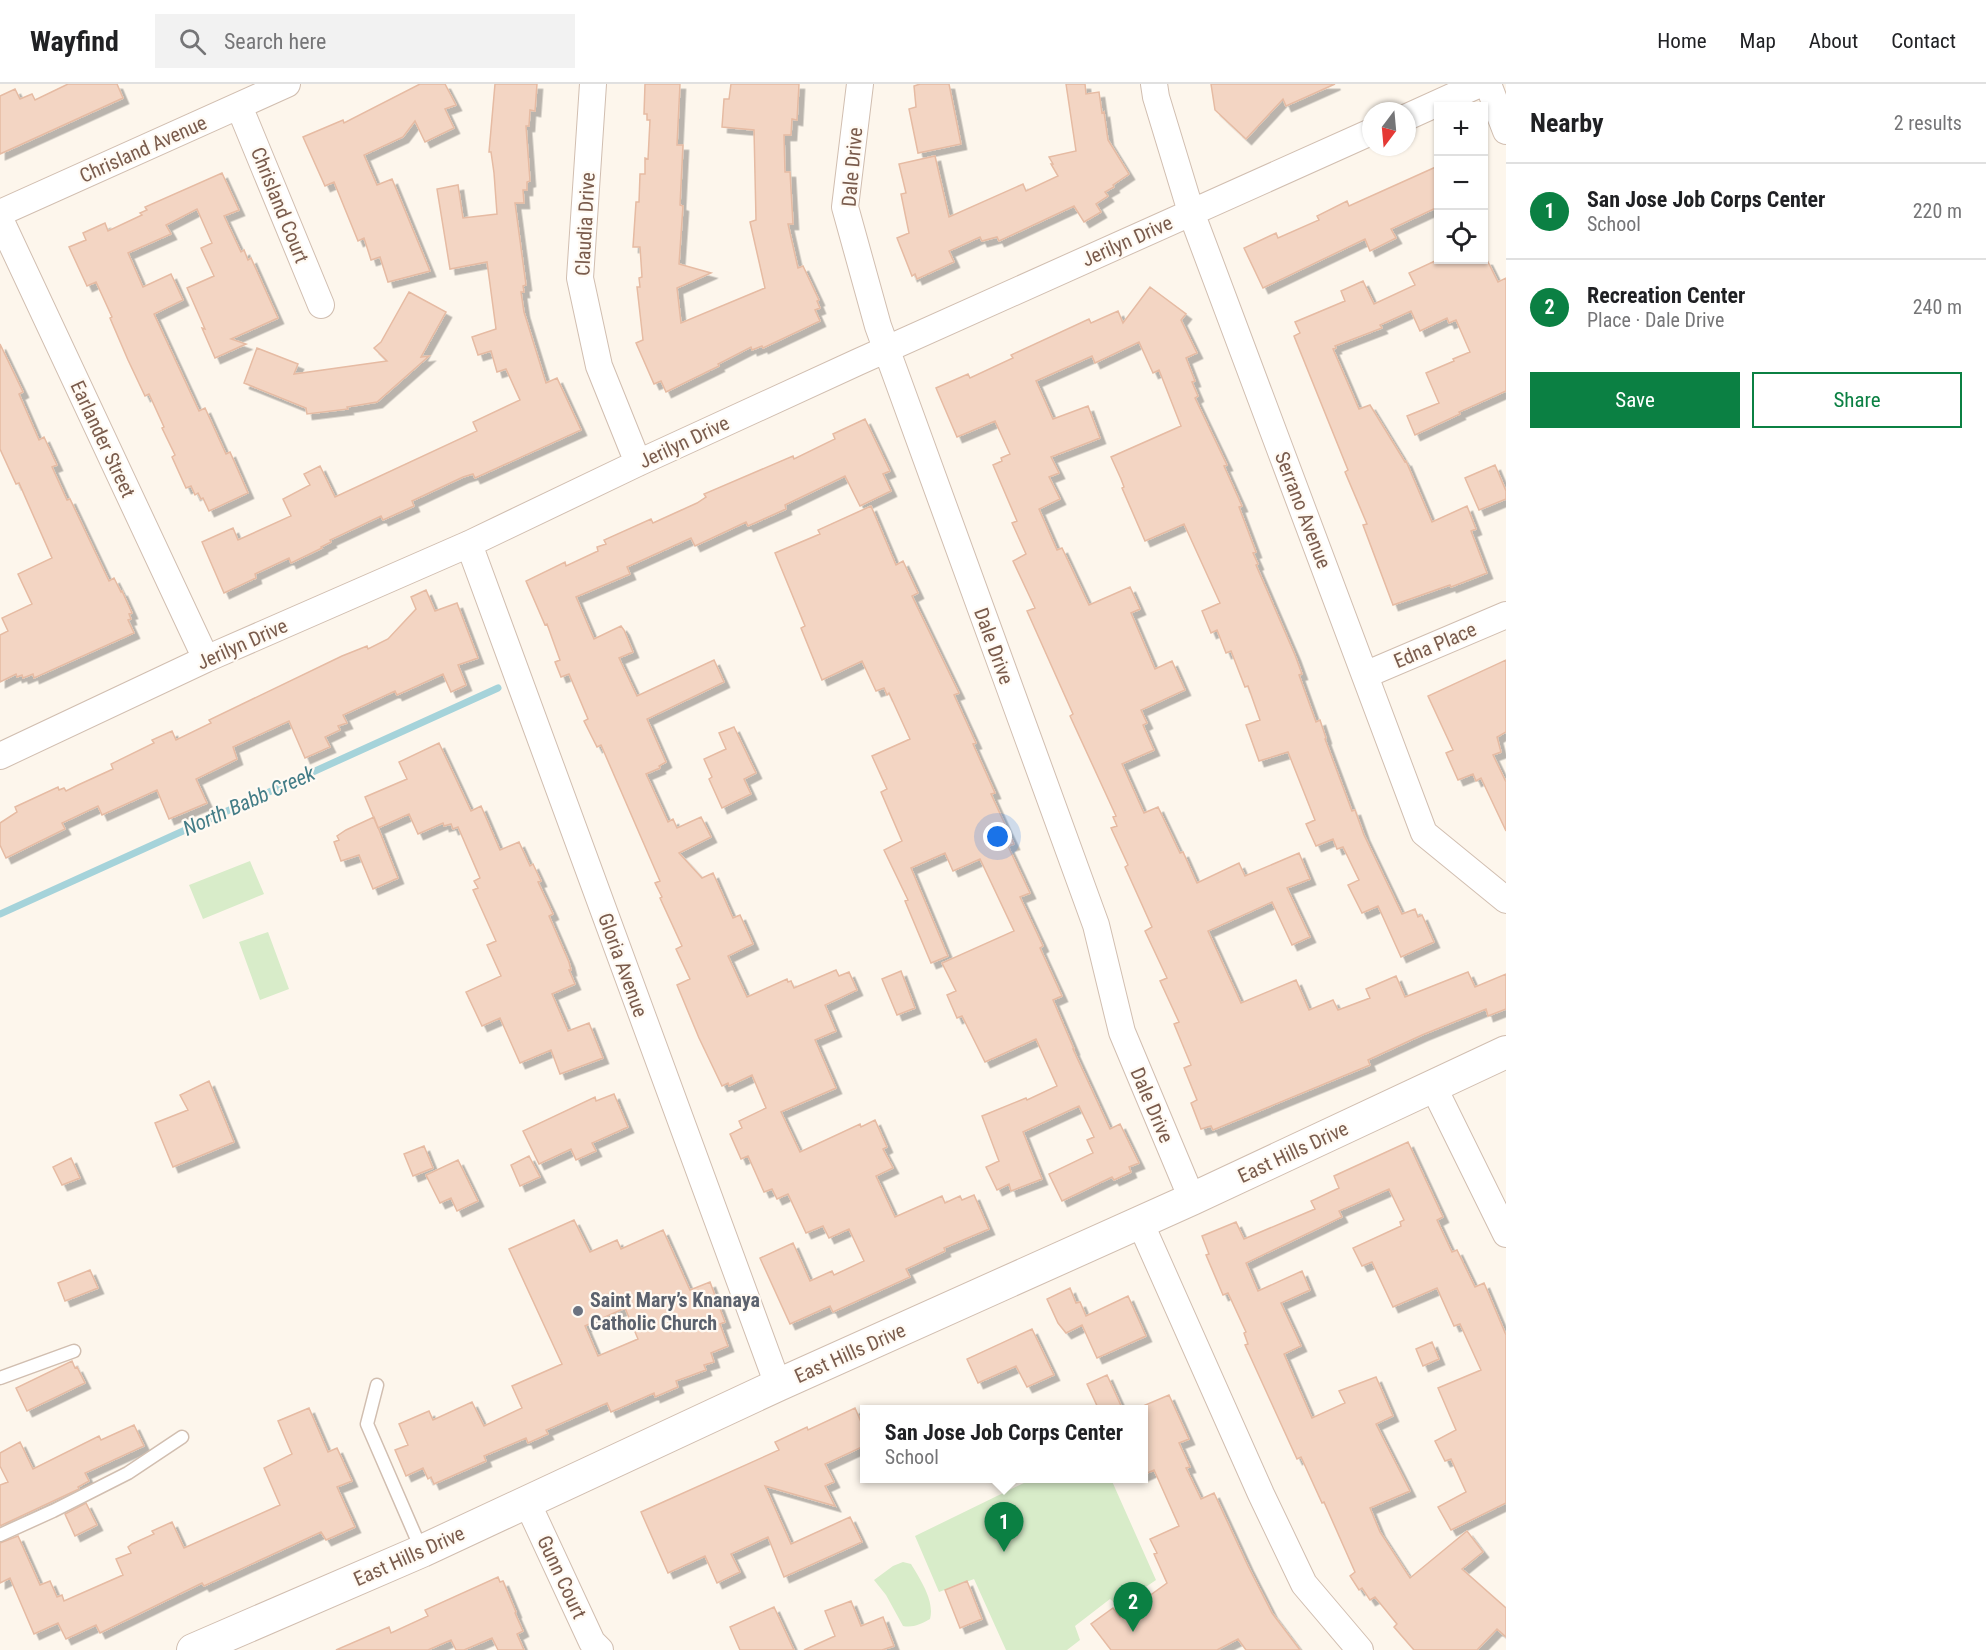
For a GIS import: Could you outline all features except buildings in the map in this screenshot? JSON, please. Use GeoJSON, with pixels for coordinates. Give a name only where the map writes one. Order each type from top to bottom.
{"type":"FeatureCollection","features":[{"type":"Feature","properties":{"kind":"street","name":"Chrisland Avenue"},"geometry":{"type":"LineString","coordinates":[[0,213],[287,84]]}},
{"type":"Feature","properties":{"kind":"street","name":"Claudia Drive"},"geometry":{"type":"LineString","coordinates":[[593,84],[580,278],[599,366],[639,463]]}},
{"type":"Feature","properties":{"kind":"street","name":"Dale Drive"},"geometry":{"type":"LineString","coordinates":[[860,84],[845,207],[885,350],[1096,925],[1122,1032],[1192,1199]]}},
{"type":"Feature","properties":{"kind":"street","name":"Serrano Avenue"},"geometry":{"type":"LineString","coordinates":[[1154,84],[1156,98],[1191,212],[1424,832],[1506,900]]}},
{"type":"Feature","properties":{"kind":"street"},"geometry":{"type":"LineString","coordinates":[[1416,113],[1480,84]]}},
{"type":"Feature","properties":{"kind":"street"},"geometry":{"type":"LineString","coordinates":[[1488,84],[1506,131]]}},
{"type":"Feature","properties":{"kind":"street","name":"Chrisland Court"},"geometry":{"type":"LineString","coordinates":[[239,106],[321,305]]}},
{"type":"Feature","properties":{"kind":"street","name":"Jerilyn Drive"},"geometry":{"type":"LineString","coordinates":[[0,756],[206,659],[469,544],[885,350],[1362,136]]}},
{"type":"Feature","properties":{"kind":"street","name":"Earlander Street"},"geometry":{"type":"LineString","coordinates":[[0,219],[206,659]]}},
{"type":"Feature","properties":{"kind":"street","name":"Gloria Avenue"},"geometry":{"type":"LineString","coordinates":[[469,544],[778,1385]]}},
{"type":"Feature","properties":{"kind":"street","name":"Edna Place"},"geometry":{"type":"LineString","coordinates":[[1365,675],[1506,615]]}},
{"type":"Feature","properties":{"kind":"street","name":"East Hills Drive"},"geometry":{"type":"LineString","coordinates":[[193,1650],[422,1551],[778,1385],[1192,1199],[1506,1052]]}},
{"type":"Feature","properties":{"kind":"street"},"geometry":{"type":"LineString","coordinates":[[1433,1086],[1506,1234]]}},
{"type":"Feature","properties":{"kind":"street"},"geometry":{"type":"LineString","coordinates":[[1140,1222],[1261,1494],[1304,1584],[1360,1650]]}},
{"type":"Feature","properties":{"kind":"street","name":"Gunn Court"},"geometry":{"type":"LineString","coordinates":[[527,1502],[592,1642],[600,1650]]}},
{"type":"Feature","properties":{"kind":"lane"},"geometry":{"type":"LineString","coordinates":[[0,1378],[74,1351]]}},
{"type":"Feature","properties":{"kind":"lane"},"geometry":{"type":"LineString","coordinates":[[376,1385],[366,1424],[422,1551]]}},
{"type":"Feature","properties":{"kind":"lane"},"geometry":{"type":"LineString","coordinates":[[0,1535],[128,1473],[182,1437]]}},
{"type":"Feature","properties":{"kind":"green space"},"geometry":{"type":"Polygon","coordinates":[[[250,861],[264,894],[203,919],[189,885],[250,861]]]}},
{"type":"Feature","properties":{"kind":"green space"},"geometry":{"type":"Polygon","coordinates":[[[268,932],[289,989],[260,1000],[239,942],[268,932]]]}},
{"type":"Feature","properties":{"kind":"green space"},"geometry":{"type":"Polygon","coordinates":[[[1024,1483],[1113,1483],[1156,1580],[1118,1606],[1110,1599],[1075,1626],[1080,1640],[1067,1650],[1006,1650],[974,1579],[939,1592],[915,1536],[1024,1483]]]}},
{"type":"Feature","properties":{"kind":"green space"},"geometry":{"type":"Polygon","coordinates":[[[903,1562],[911,1564],[926,1590],[931,1612],[930,1619],[910,1626],[903,1626],[886,1595],[874,1580],[893,1566],[903,1562]]]}},
{"type":"Feature","properties":{"kind":"waterway","name":"North Babb Creek"},"geometry":{"type":"LineString","coordinates":[[0,914],[498,688]]}},
{"type":"Feature","properties":{"kind":"place","name":"Saint Mary’s Knanaya Catholic Church"},"geometry":{"type":"Point","coordinates":[578,1311]}},
{"type":"Feature","properties":{"kind":"place","name":"San Jose Job Corps Center"},"geometry":{"type":"Point","coordinates":[1004,1552]}},
{"type":"Feature","properties":{"kind":"place","name":"Recreation Center"},"geometry":{"type":"Point","coordinates":[1133,1632]}}]}
